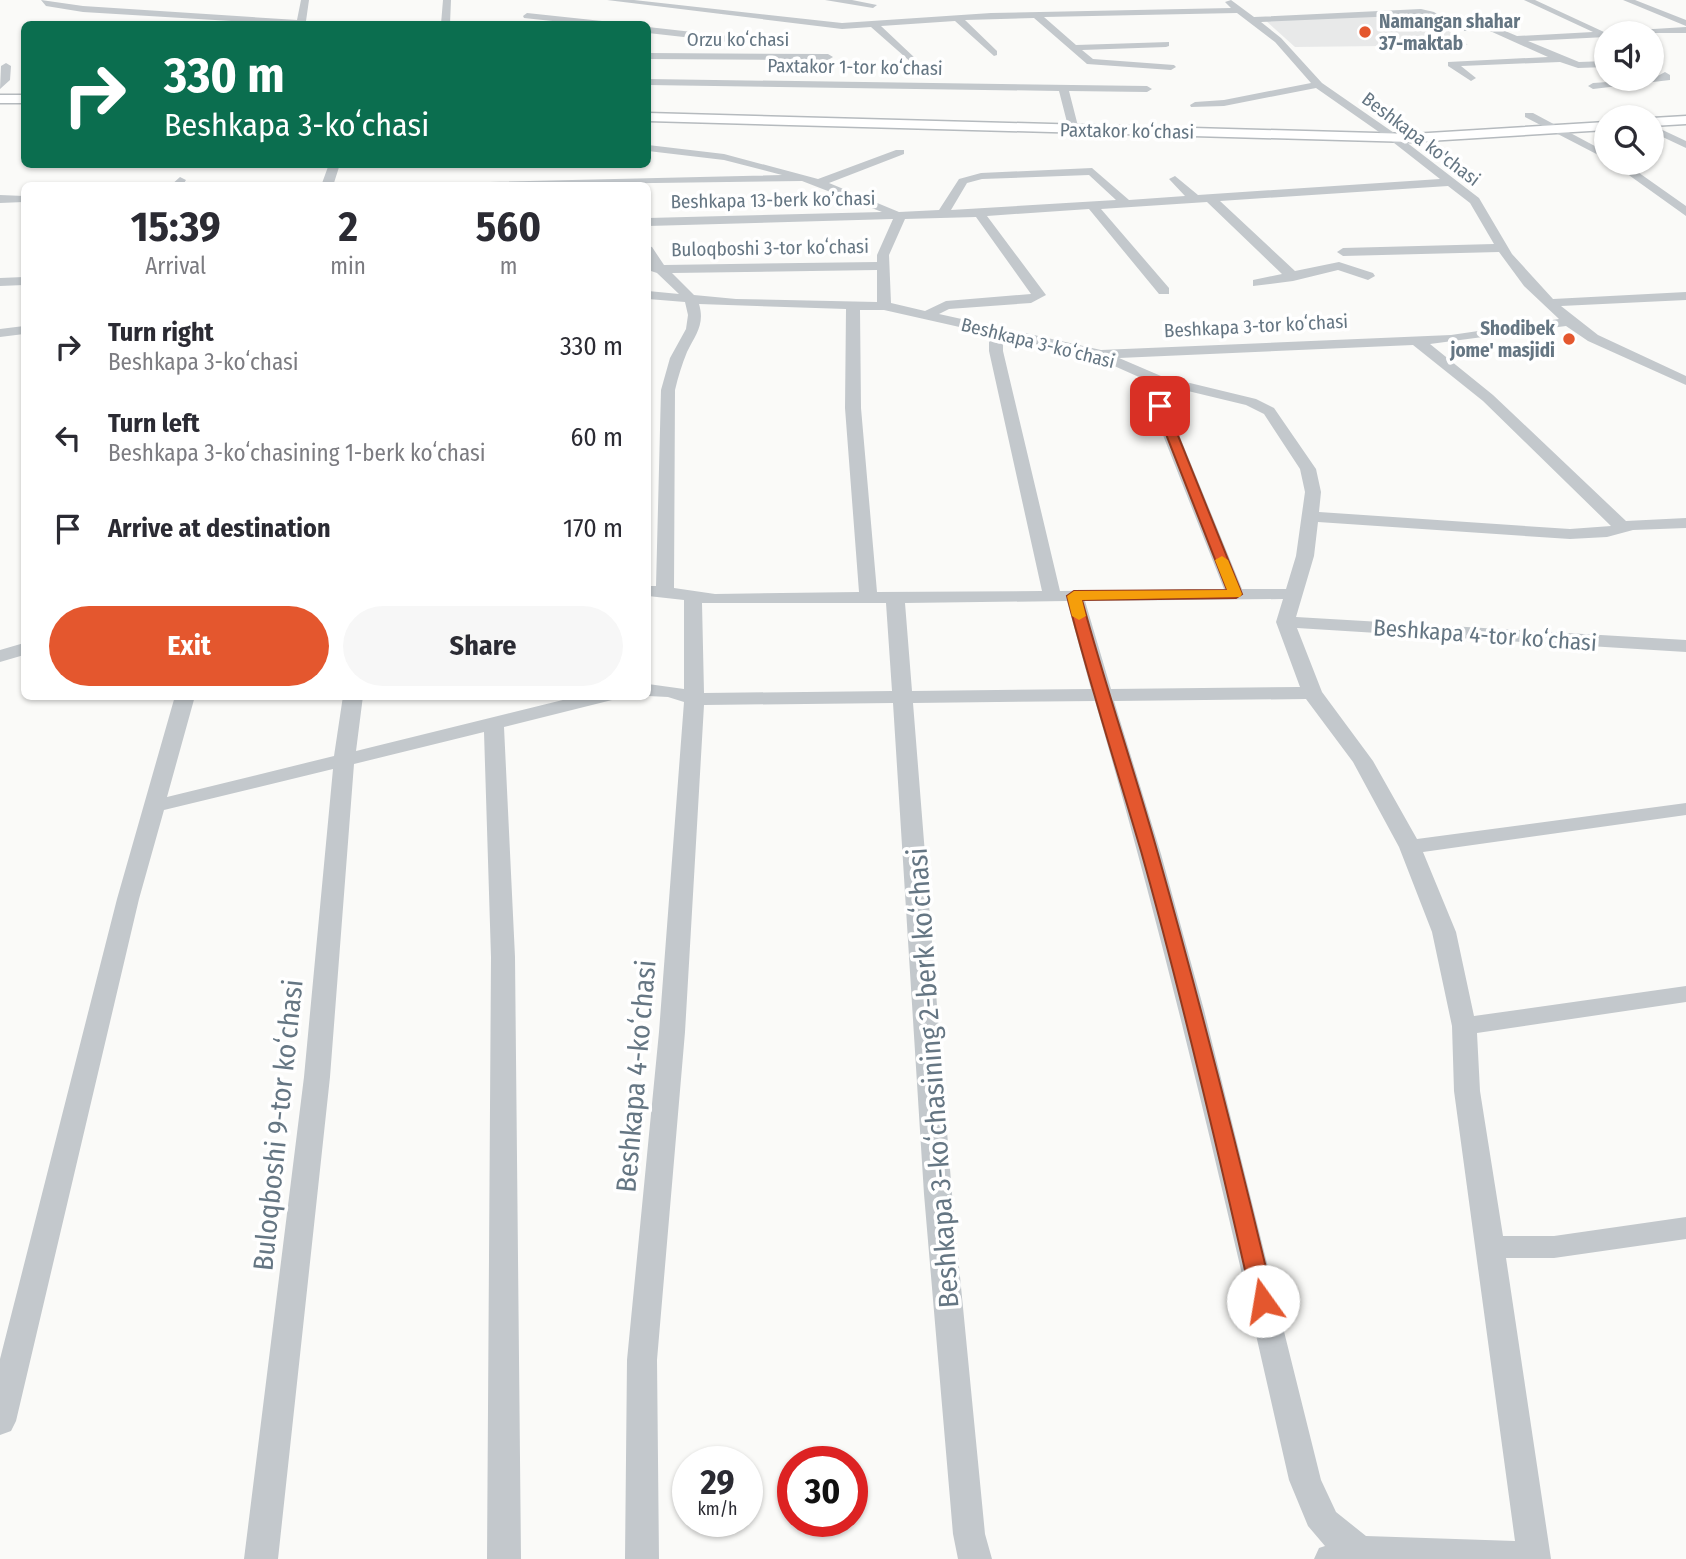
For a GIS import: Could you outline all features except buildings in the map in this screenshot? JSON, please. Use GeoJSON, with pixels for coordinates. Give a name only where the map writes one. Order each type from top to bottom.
{"type":"FeatureCollection","features":[{"type":"Feature","properties":{"kind":"main road"},"geometry":{"type":"LineString","coordinates":[[0,99],[21,99]]}},
{"type":"Feature","properties":{"kind":"main road","name":"Paxtakor koʻchasi"},"geometry":{"type":"LineString","coordinates":[[651,117],[1393,137],[1443,137],[1594,127]]}},
{"type":"Feature","properties":{"kind":"main road"},"geometry":{"type":"LineString","coordinates":[[1664,121],[1686,120]]}},
{"type":"Feature","properties":{"kind":"street"},"geometry":{"type":"LineString","coordinates":[[45,0],[56,5],[108,16],[195,21]]}},
{"type":"Feature","properties":{"kind":"street"},"geometry":{"type":"LineString","coordinates":[[301,21],[305,0]]}},
{"type":"Feature","properties":{"kind":"street"},"geometry":{"type":"LineString","coordinates":[[446,21],[447,0]]}},
{"type":"Feature","properties":{"kind":"street"},"geometry":{"type":"LineString","coordinates":[[611,0],[842,26],[957,18],[1238,10]]}},
{"type":"Feature","properties":{"kind":"street"},"geometry":{"type":"LineString","coordinates":[[829,0],[873,5]]}},
{"type":"Feature","properties":{"kind":"street","name":"Beshkapa ko'chasi"},"geometry":{"type":"LineString","coordinates":[[1227,0],[1278,40],[1318,85],[1393,137],[1475,201],[1503,248],[1529,283],[1569,322],[1593,338],[1686,381]]}},
{"type":"Feature","properties":{"kind":"street"},"geometry":{"type":"LineString","coordinates":[[1528,0],[1594,29]]}},
{"type":"Feature","properties":{"kind":"street"},"geometry":{"type":"LineString","coordinates":[[1627,0],[1686,23]]}},
{"type":"Feature","properties":{"kind":"street"},"geometry":{"type":"LineString","coordinates":[[1253,20],[1421,12],[1431,14],[1451,28],[1490,28],[1578,65],[1594,64]]}},
{"type":"Feature","properties":{"kind":"street"},"geometry":{"type":"LineString","coordinates":[[375,21],[376,14]]}},
{"type":"Feature","properties":{"kind":"street"},"geometry":{"type":"LineString","coordinates":[[1036,15],[1094,64],[1171,67]]}},
{"type":"Feature","properties":{"kind":"street"},"geometry":{"type":"LineString","coordinates":[[526,16],[574,21]]}},
{"type":"Feature","properties":{"kind":"street"},"geometry":{"type":"LineString","coordinates":[[957,18],[994,52]]}},
{"type":"Feature","properties":{"kind":"street"},"geometry":{"type":"LineString","coordinates":[[796,22],[802,33]]}},
{"type":"Feature","properties":{"kind":"street"},"geometry":{"type":"LineString","coordinates":[[873,24],[913,61]]}},
{"type":"Feature","properties":{"kind":"street"},"geometry":{"type":"LineString","coordinates":[[651,30],[824,53],[840,76]]}},
{"type":"Feature","properties":{"kind":"street"},"geometry":{"type":"LineString","coordinates":[[1664,31],[1686,30]]}},
{"type":"Feature","properties":{"kind":"street"},"geometry":{"type":"LineString","coordinates":[[1579,36],[1577,34],[1594,33]]}},
{"type":"Feature","properties":{"kind":"street"},"geometry":{"type":"LineString","coordinates":[[1516,39],[1579,36],[1594,41]]}},
{"type":"Feature","properties":{"kind":"street"},"geometry":{"type":"LineString","coordinates":[[1664,42],[1683,41]]}},
{"type":"Feature","properties":{"kind":"street"},"geometry":{"type":"LineString","coordinates":[[1073,48],[1166,44]]}},
{"type":"Feature","properties":{"kind":"street","name":"Orzu koʻchasi"},"geometry":{"type":"LineString","coordinates":[[651,56],[824,53]]}},
{"type":"Feature","properties":{"kind":"street"},"geometry":{"type":"LineString","coordinates":[[1471,78],[1451,64],[1561,59]]}},
{"type":"Feature","properties":{"kind":"street"},"geometry":{"type":"LineString","coordinates":[[0,86],[5,80],[6,66]]}},
{"type":"Feature","properties":{"kind":"street","name":"Paxtakor 1-tor koʻchasi"},"geometry":{"type":"LineString","coordinates":[[651,82],[840,76],[1063,88],[1147,89]]}},
{"type":"Feature","properties":{"kind":"street"},"geometry":{"type":"LineString","coordinates":[[1195,104],[1224,103],[1318,85]]}},
{"type":"Feature","properties":{"kind":"street"},"geometry":{"type":"LineString","coordinates":[[1063,88],[1074,130]]}},
{"type":"Feature","properties":{"kind":"street"},"geometry":{"type":"LineString","coordinates":[[1530,116],[1594,149]]}},
{"type":"Feature","properties":{"kind":"street"},"geometry":{"type":"LineString","coordinates":[[1664,134],[1686,145]]}},
{"type":"Feature","properties":{"kind":"street","name":"Beshkapa 13-berk koʼchasi"},"geometry":{"type":"LineString","coordinates":[[651,148],[737,159],[818,183],[900,216]]}},
{"type":"Feature","properties":{"kind":"street","name":"Beshkapa 13-berk koʼchasi"},"geometry":{"type":"LineString","coordinates":[[818,183],[900,152]]}},
{"type":"Feature","properties":{"kind":"street"},"geometry":{"type":"LineString","coordinates":[[943,214],[963,181],[981,176],[1092,171],[1127,204]]}},
{"type":"Feature","properties":{"kind":"street"},"geometry":{"type":"LineString","coordinates":[[1635,175],[1686,212]]}},
{"type":"Feature","properties":{"kind":"street"},"geometry":{"type":"LineString","coordinates":[[626,182],[803,178]]}},
{"type":"Feature","properties":{"kind":"street"},"geometry":{"type":"LineString","coordinates":[[1175,179],[1196,200]]}},
{"type":"Feature","properties":{"kind":"street","name":"Beshkapa 13-berk koʼchasi"},"geometry":{"type":"LineString","coordinates":[[651,222],[979,213],[1453,182]]}},
{"type":"Feature","properties":{"kind":"street"},"geometry":{"type":"LineString","coordinates":[[1211,198],[1293,277]]}},
{"type":"Feature","properties":{"kind":"street"},"geometry":{"type":"LineString","coordinates":[[0,199],[21,199]]}},
{"type":"Feature","properties":{"kind":"street"},"geometry":{"type":"LineString","coordinates":[[1092,206],[1164,291]]}},
{"type":"Feature","properties":{"kind":"street"},"geometry":{"type":"LineString","coordinates":[[928,315],[946,305],[1031,299],[1039,295],[979,213]]}},
{"type":"Feature","properties":{"kind":"street","name":"Beshkapa 13-berk koʼchasi"},"geometry":{"type":"LineString","coordinates":[[884,306],[881,266],[900,216]]}},
{"type":"Feature","properties":{"kind":"street"},"geometry":{"type":"LineString","coordinates":[[1343,252],[1503,248]]}},
{"type":"Feature","properties":{"kind":"street","name":"Buloqboshi 3-tor koʻchasi"},"geometry":{"type":"LineString","coordinates":[[653,269],[881,266]]}},
{"type":"Feature","properties":{"kind":"street"},"geometry":{"type":"LineString","coordinates":[[1258,283],[1339,266],[1368,276]]}},
{"type":"Feature","properties":{"kind":"street"},"geometry":{"type":"LineString","coordinates":[[653,269],[694,300],[693,330],[671,374],[668,390],[656,591],[692,598],[1063,596],[1292,594],[1285,622],[1312,693],[1363,761],[1410,847],[1444,932],[1464,1026],[1467,1091],[1534,1558],[1346,1555],[1338,1538],[1320,1521],[1305,1480],[1221,1121],[1149,851],[1100,696],[1063,596],[996,351],[996,342],[1003,334]]}},
{"type":"Feature","properties":{"kind":"street"},"geometry":{"type":"LineString","coordinates":[[0,282],[21,281]]}},
{"type":"Feature","properties":{"kind":"street","name":"Beshkapa 3-koʻchasi"},"geometry":{"type":"LineString","coordinates":[[651,295],[694,300],[884,306],[1098,354],[1156,379],[1251,402],[1269,411],[1308,469],[1313,492],[1305,556],[1292,594]]}},
{"type":"Feature","properties":{"kind":"street"},"geometry":{"type":"LineString","coordinates":[[1550,303],[1686,296]]}},
{"type":"Feature","properties":{"kind":"street"},"geometry":{"type":"LineString","coordinates":[[853,306],[853,408],[868,597]]}},
{"type":"Feature","properties":{"kind":"street","name":"Beshkapa 3-tor koʻchasi"},"geometry":{"type":"LineString","coordinates":[[1098,354],[1451,339],[1569,322]]}},
{"type":"Feature","properties":{"kind":"street"},"geometry":{"type":"LineString","coordinates":[[0,333],[21,330]]}},
{"type":"Feature","properties":{"kind":"street"},"geometry":{"type":"LineString","coordinates":[[1416,341],[1488,398],[1622,527]]}},
{"type":"Feature","properties":{"kind":"street"},"geometry":{"type":"LineString","coordinates":[[1156,379],[1155,391],[1165,420],[1236,594]]}},
{"type":"Feature","properties":{"kind":"street"},"geometry":{"type":"LineString","coordinates":[[1310,516],[1570,534],[1686,523]]}},
{"type":"Feature","properties":{"kind":"street","name":"Beshkapa 3-koʻchasining 2-berk koʻchasi"},"geometry":{"type":"LineString","coordinates":[[895,597],[938,1194],[970,1534],[975,1559]]}},
{"type":"Feature","properties":{"kind":"street","name":"Beshkapa 4-koʻchasi"},"geometry":{"type":"LineString","coordinates":[[642,1559],[642,1360],[672,1032],[694,699],[692,598]]}},
{"type":"Feature","properties":{"kind":"street","name":"Beshkapa 4-tor koʻchasi"},"geometry":{"type":"LineString","coordinates":[[1285,622],[1686,646]]}},
{"type":"Feature","properties":{"kind":"street"},"geometry":{"type":"LineString","coordinates":[[0,656],[21,649]]}},
{"type":"Feature","properties":{"kind":"street"},"geometry":{"type":"LineString","coordinates":[[651,690],[670,691],[694,699],[1312,693]]}},
{"type":"Feature","properties":{"kind":"street"},"geometry":{"type":"LineString","coordinates":[[0,1421],[128,899],[184,700]]}},
{"type":"Feature","properties":{"kind":"street","name":"Buloqboshi 9-tor koʻchasi"},"geometry":{"type":"LineString","coordinates":[[261,1559],[317,1077],[344,760],[352,700]]}},
{"type":"Feature","properties":{"kind":"street"},"geometry":{"type":"LineString","coordinates":[[155,806],[589,700]]}},
{"type":"Feature","properties":{"kind":"street"},"geometry":{"type":"LineString","coordinates":[[494,723],[503,957],[504,1559]]}},
{"type":"Feature","properties":{"kind":"street"},"geometry":{"type":"LineString","coordinates":[[1410,847],[1686,809]]}},
{"type":"Feature","properties":{"kind":"street"},"geometry":{"type":"LineString","coordinates":[[1464,1026],[1686,994]]}},
{"type":"Feature","properties":{"kind":"street"},"geometry":{"type":"LineString","coordinates":[[1491,1247],[1554,1247],[1686,1228]]}},
{"type":"Feature","properties":{"kind":"shaded area","name":"Namangan shahar 37-maktab"},"geometry":{"type":"Polygon","coordinates":[[[1425,14],[1468,45],[1295,47],[1265,20],[1425,14]]]}},
{"type":"Feature","properties":{"kind":"slow traffic"},"geometry":{"type":"LineString","coordinates":[[1079,616],[1074,596],[1236,594],[1222,560]]}},
{"type":"Feature","properties":{"kind":"place","name":"Namangan shahar 37-maktab"},"geometry":{"type":"Point","coordinates":[1365,32]}},
{"type":"Feature","properties":{"kind":"place","name":"Shodibek jome' masjidi"},"geometry":{"type":"Point","coordinates":[1569,339]}},
{"type":"Feature","properties":{"kind":"route"},"geometry":{"type":"LineString","coordinates":[[1160,406],[1236,594],[1074,596],[1100,696],[1149,851],[1221,1121],[1263,1301]]}}]}
